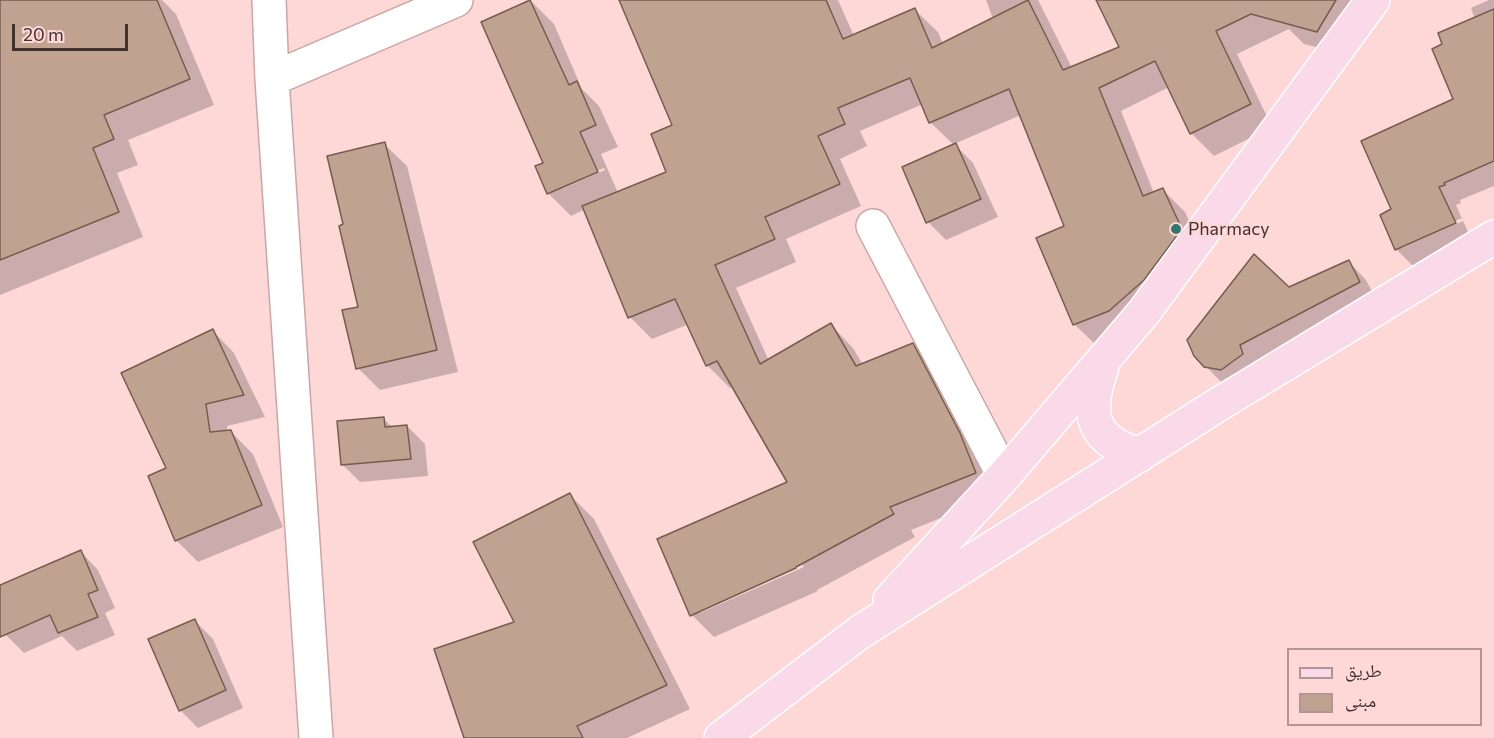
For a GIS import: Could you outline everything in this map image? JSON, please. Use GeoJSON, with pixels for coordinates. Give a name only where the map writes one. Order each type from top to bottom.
{"type":"FeatureCollection","features":[{"type":"Feature","properties":{"kind":"main road"},"geometry":{"type":"LineString","coordinates":[[860,632],[1004,476],[1144,312],[1373,0]]}},
{"type":"Feature","properties":{"kind":"main road"},"geometry":{"type":"LineString","coordinates":[[721,738],[860,632],[1219,404],[1494,237]]}},
{"type":"Feature","properties":{"kind":"main road"},"geometry":{"type":"LineString","coordinates":[[1106,357],[1095,388],[1092,409],[1098,426],[1108,442],[1140,455]]}},
{"type":"Feature","properties":{"kind":"street"},"geometry":{"type":"LineString","coordinates":[[269,0],[272,79],[316,738]]}},
{"type":"Feature","properties":{"kind":"street"},"geometry":{"type":"LineString","coordinates":[[272,79],[456,0]]}},
{"type":"Feature","properties":{"kind":"street"},"geometry":{"type":"LineString","coordinates":[[873,226],[1004,476]]}},
{"type":"Feature","properties":{"kind":"building"},"geometry":{"type":"Polygon","coordinates":[[[0,0],[157,0],[190,79],[104,115],[114,139],[93,148],[119,212],[0,260],[0,0]]]}},
{"type":"Feature","properties":{"kind":"building"},"geometry":{"type":"Polygon","coordinates":[[[530,0],[569,85],[577,81],[596,125],[580,132],[598,172],[547,194],[535,166],[543,163],[481,22],[530,0]]]}},
{"type":"Feature","properties":{"kind":"building"},"geometry":{"type":"Polygon","coordinates":[[[619,0],[826,0],[843,39],[915,8],[932,48],[1028,0],[1063,70],[1119,47],[1096,0],[1336,0],[1317,32],[1251,14],[1216,31],[1251,104],[1190,134],[1155,61],[1099,88],[1143,196],[1163,188],[1182,229],[1144,280],[1109,311],[1073,325],[1036,238],[1064,226],[1009,89],[929,123],[910,78],[838,108],[845,124],[818,136],[840,184],[765,217],[775,239],[715,265],[760,364],[831,323],[856,366],[913,343],[960,433],[976,473],[890,507],[894,514],[796,568],[690,616],[657,539],[787,482],[717,361],[706,366],[675,299],[628,318],[582,206],[666,172],[651,134],[672,125],[619,0]]]}},
{"type":"Feature","properties":{"kind":"building"},"geometry":{"type":"Polygon","coordinates":[[[1494,9],[1494,161],[1439,187],[1456,223],[1395,250],[1380,215],[1391,209],[1361,141],[1453,99],[1432,49],[1442,44],[1438,33],[1494,9]]]}},
{"type":"Feature","properties":{"kind":"building"},"geometry":{"type":"Polygon","coordinates":[[[385,142],[437,350],[356,369],[342,310],[358,307],[339,226],[343,224],[327,156],[385,142]]]}},
{"type":"Feature","properties":{"kind":"building"},"geometry":{"type":"Polygon","coordinates":[[[956,143],[981,199],[926,223],[902,167],[956,143]]]}},
{"type":"Feature","properties":{"kind":"building"},"geometry":{"type":"Polygon","coordinates":[[[1254,254],[1289,287],[1349,260],[1360,282],[1240,345],[1243,354],[1221,370],[1204,367],[1194,356],[1187,340],[1254,254]]]}},
{"type":"Feature","properties":{"kind":"building"},"geometry":{"type":"Polygon","coordinates":[[[213,329],[244,395],[206,404],[210,432],[231,430],[262,505],[175,541],[148,476],[166,468],[121,373],[213,329]]]}},
{"type":"Feature","properties":{"kind":"building"},"geometry":{"type":"Polygon","coordinates":[[[384,417],[385,427],[407,425],[411,459],[341,465],[337,421],[384,417]]]}},
{"type":"Feature","properties":{"kind":"building"},"geometry":{"type":"Polygon","coordinates":[[[570,493],[667,685],[577,726],[583,738],[464,738],[434,649],[514,622],[473,542],[570,493]]]}},
{"type":"Feature","properties":{"kind":"building"},"geometry":{"type":"Polygon","coordinates":[[[81,550],[98,590],[88,594],[98,617],[58,633],[50,615],[0,637],[0,585],[81,550]]]}},
{"type":"Feature","properties":{"kind":"building"},"geometry":{"type":"Polygon","coordinates":[[[195,619],[226,690],[179,711],[148,639],[195,619]]]}},
{"type":"Feature","properties":{"kind":"place","name":"Pharmacy"},"geometry":{"type":"Point","coordinates":[1176,229]}}]}
